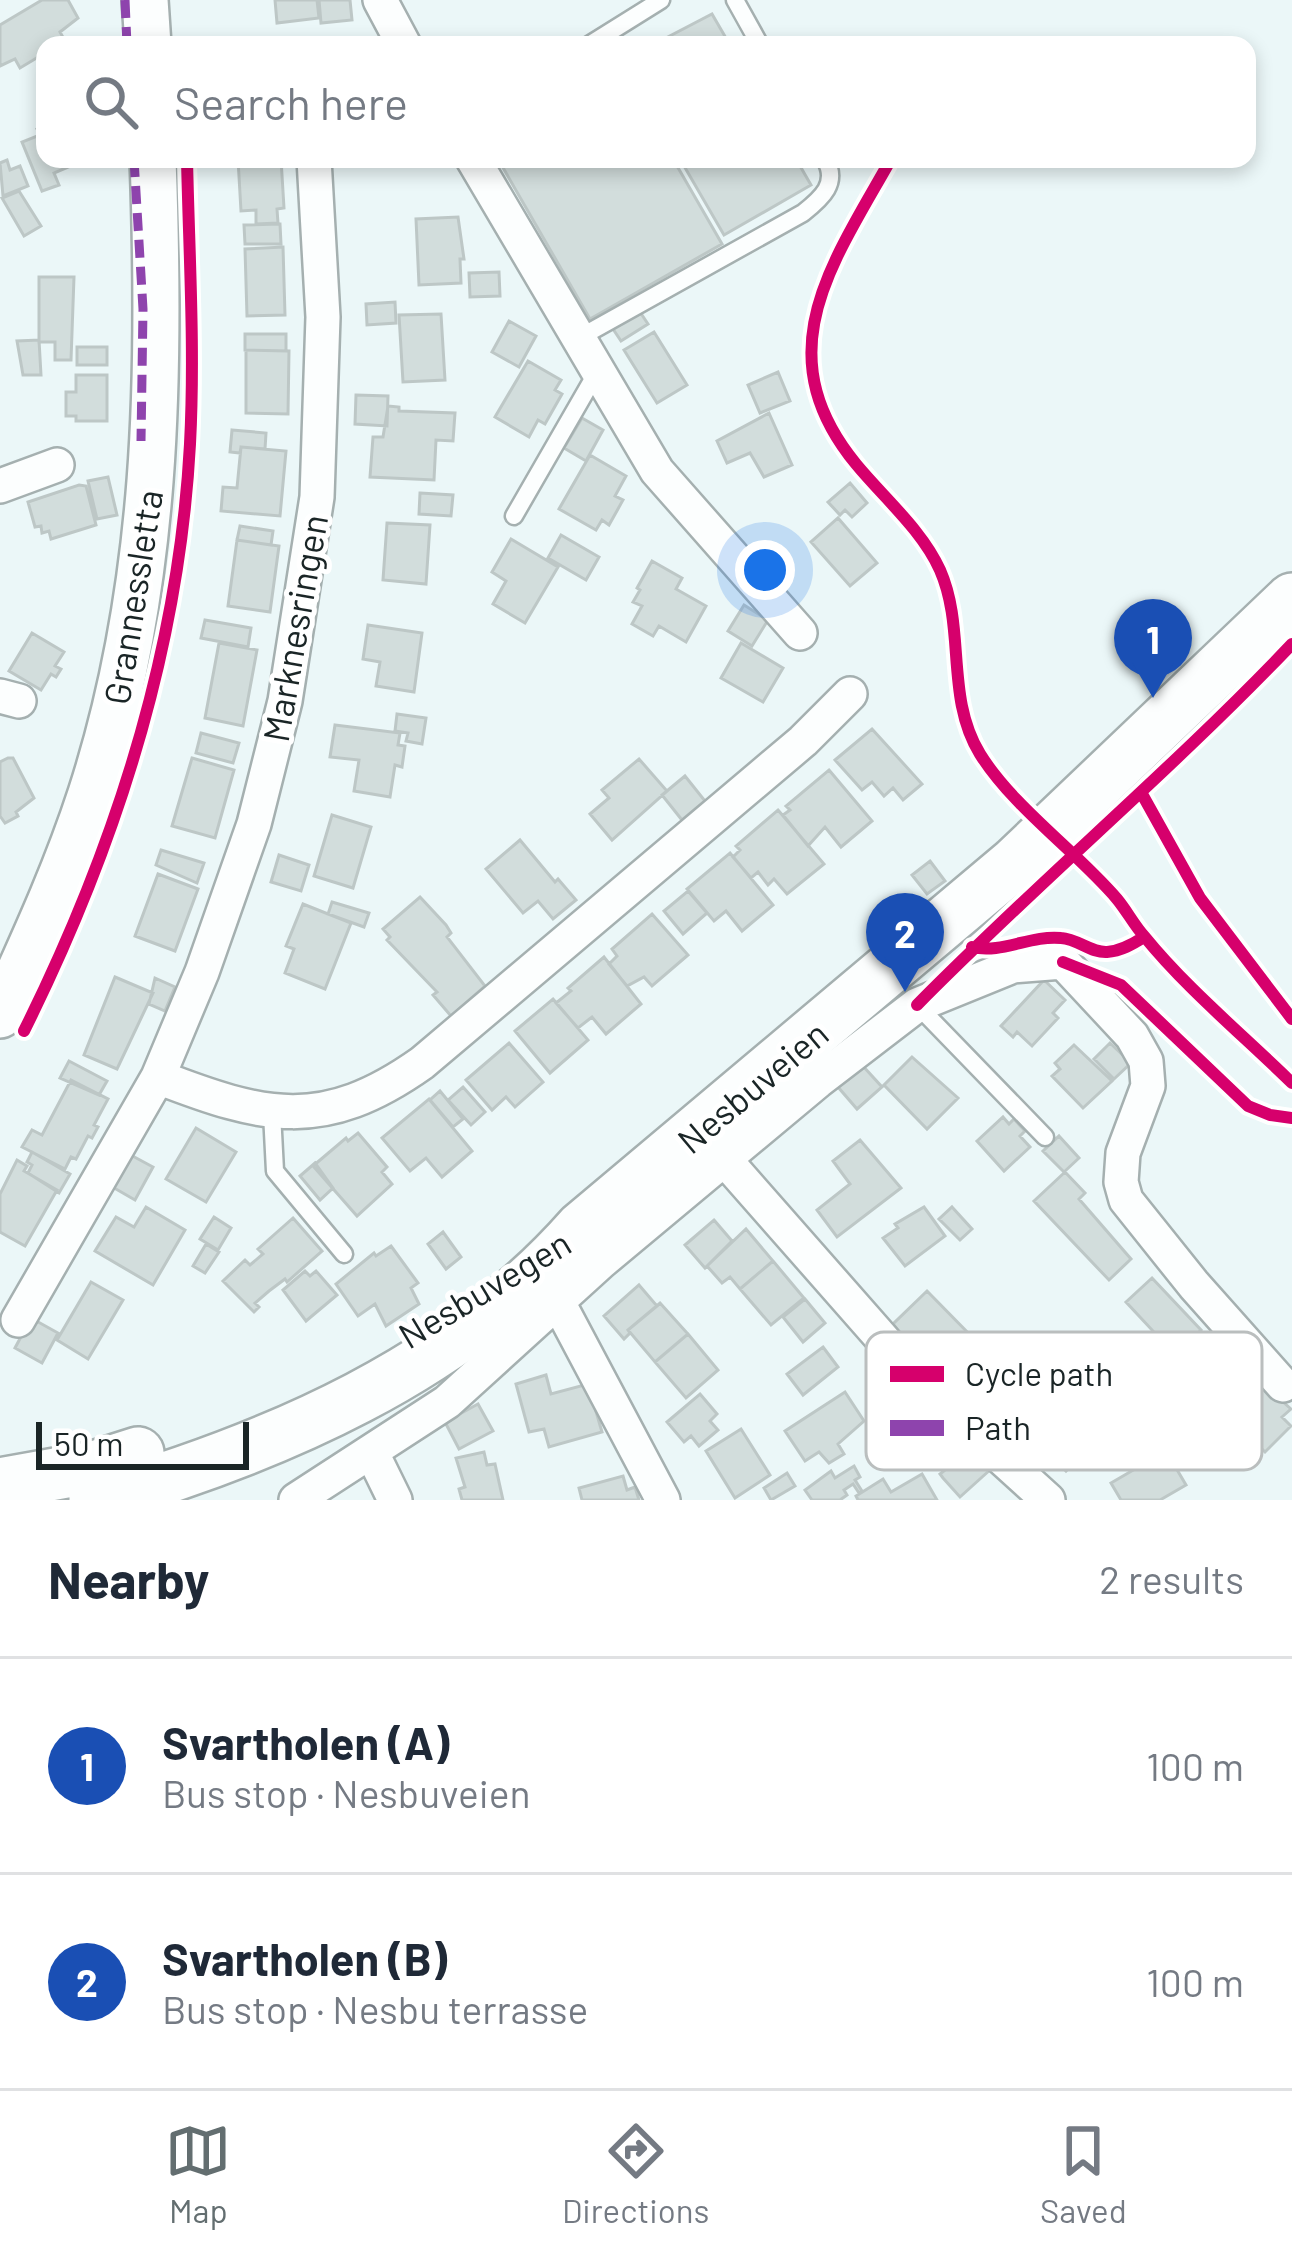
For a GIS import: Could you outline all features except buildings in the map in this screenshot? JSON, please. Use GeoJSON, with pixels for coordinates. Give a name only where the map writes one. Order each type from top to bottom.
{"type":"FeatureCollection","features":[{"type":"Feature","properties":{"kind":"main road"},"geometry":{"type":"LineString","coordinates":[[145,0],[147,36]]}},
{"type":"Feature","properties":{"kind":"main road","name":"Grannessletta"},"geometry":{"type":"LineString","coordinates":[[0,1015],[51,904],[91,794],[129,645],[147,541],[156,440],[153,168]]}},
{"type":"Feature","properties":{"kind":"main road","name":"Nesbuveien"},"geometry":{"type":"LineString","coordinates":[[581,1228],[1016,863],[1292,599]]}},
{"type":"Feature","properties":{"kind":"main road","name":"Nesbuvegen"},"geometry":{"type":"LineString","coordinates":[[0,1484],[103,1492],[223,1424],[348,1367],[450,1312],[581,1228]]}},
{"type":"Feature","properties":{"kind":"street"},"geometry":{"type":"LineString","coordinates":[[380,0],[399,36]]}},
{"type":"Feature","properties":{"kind":"street","name":"Marknesringen"},"geometry":{"type":"LineString","coordinates":[[18,1320],[158,1077],[181,1027],[254,824],[285,701],[316,497],[323,317],[315,168]]}},
{"type":"Feature","properties":{"kind":"street"},"geometry":{"type":"LineString","coordinates":[[478,168],[657,471],[800,633]]}},
{"type":"Feature","properties":{"kind":"street"},"geometry":{"type":"LineString","coordinates":[[0,486],[57,465]]}},
{"type":"Feature","properties":{"kind":"street"},"geometry":{"type":"LineString","coordinates":[[158,1077],[272,1113],[313,1112],[353,1103],[387,1088],[422,1064],[803,741],[850,694]]}},
{"type":"Feature","properties":{"kind":"street"},"geometry":{"type":"LineString","coordinates":[[296,1500],[447,1402],[601,1262],[917,1005],[1013,966],[1063,962],[1132,1036],[1146,1060],[1148,1086],[1123,1153],[1121,1182],[1126,1200],[1236,1332]]}},
{"type":"Feature","properties":{"kind":"street"},"geometry":{"type":"LineString","coordinates":[[726,1161],[876,1332]]}},
{"type":"Feature","properties":{"kind":"street"},"geometry":{"type":"LineString","coordinates":[[559,1304],[663,1500]]}},
{"type":"Feature","properties":{"kind":"street"},"geometry":{"type":"LineString","coordinates":[[1262,1361],[1283,1385]]}},
{"type":"Feature","properties":{"kind":"street"},"geometry":{"type":"LineString","coordinates":[[372,1453],[395,1500]]}},
{"type":"Feature","properties":{"kind":"street"},"geometry":{"type":"LineString","coordinates":[[1015,1470],[1048,1500]]}},
{"type":"Feature","properties":{"kind":"lane"},"geometry":{"type":"LineString","coordinates":[[603,36],[659,0]]}},
{"type":"Feature","properties":{"kind":"lane"},"geometry":{"type":"LineString","coordinates":[[735,0],[755,36]]}},
{"type":"Feature","properties":{"kind":"lane"},"geometry":{"type":"LineString","coordinates":[[577,339],[803,213],[822,198],[831,182],[830,168]]}},
{"type":"Feature","properties":{"kind":"lane"},"geometry":{"type":"LineString","coordinates":[[514,515],[597,372]]}},
{"type":"Feature","properties":{"kind":"lane"},"geometry":{"type":"LineString","coordinates":[[917,1005],[1045,1137]]}},
{"type":"Feature","properties":{"kind":"lane"},"geometry":{"type":"LineString","coordinates":[[272,1113],[275,1171],[344,1254]]}},
{"type":"Feature","properties":{"kind":"marked path"},"geometry":{"type":"LineString","coordinates":[[125,0],[127,36]]}},
{"type":"Feature","properties":{"kind":"marked path"},"geometry":{"type":"LineString","coordinates":[[135,168],[143,309],[141,441]]}},
{"type":"Feature","properties":{"kind":"cycle path"},"geometry":{"type":"LineString","coordinates":[[24,1031],[114,819],[157,672],[172,597],[190,444],[187,168]]}},
{"type":"Feature","properties":{"kind":"cycle path"},"geometry":{"type":"LineString","coordinates":[[886,168],[848,235],[817,309],[812,346],[815,384],[829,423],[856,464],[923,541],[940,570],[952,616],[963,710],[969,732],[994,774],[1101,881],[1178,975],[1292,1083]]}},
{"type":"Feature","properties":{"kind":"cycle path"},"geometry":{"type":"LineString","coordinates":[[917,1005],[1292,644]]}},
{"type":"Feature","properties":{"kind":"cycle path"},"geometry":{"type":"LineString","coordinates":[[1142,794],[1200,898],[1292,1019]]}},
{"type":"Feature","properties":{"kind":"cycle path"},"geometry":{"type":"LineString","coordinates":[[972,947],[1061,938],[1107,952],[1144,937]]}},
{"type":"Feature","properties":{"kind":"cycle path"},"geometry":{"type":"LineString","coordinates":[[1063,962],[1121,985],[1248,1106],[1292,1118]]}},
{"type":"Feature","properties":{"kind":"place","name":"Svartholen (A)"},"geometry":{"type":"Point","coordinates":[1153,698]}},
{"type":"Feature","properties":{"kind":"place","name":"Svartholen (B)"},"geometry":{"type":"Point","coordinates":[905,992]}}]}
